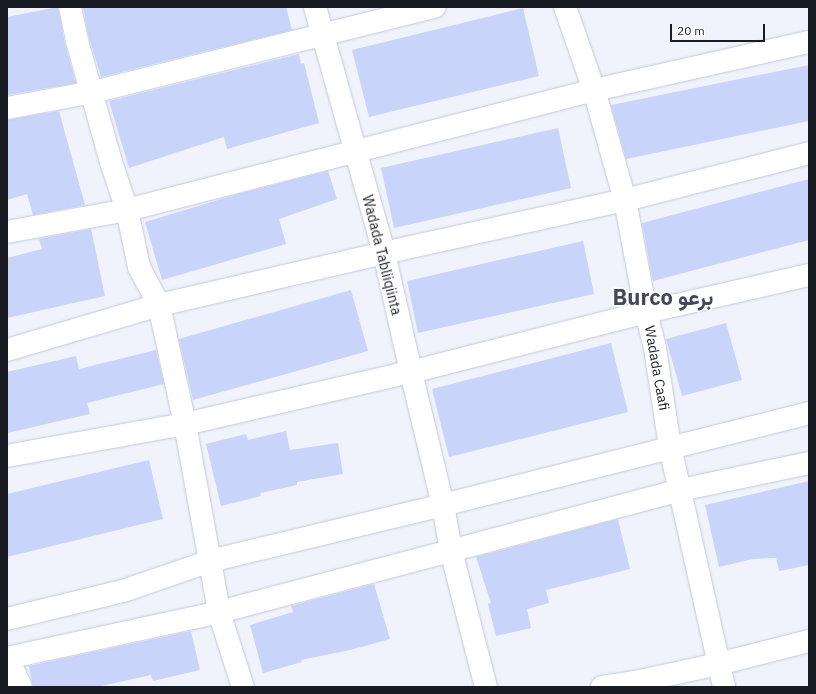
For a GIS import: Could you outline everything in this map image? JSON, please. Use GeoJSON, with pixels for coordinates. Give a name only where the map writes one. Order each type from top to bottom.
{"type":"FeatureCollection","features":[{"type":"Feature","properties":{"kind":"street"},"geometry":{"type":"LineString","coordinates":[[70,7],[77,41],[93,92],[111,162],[127,210],[139,267],[159,305],[185,424],[219,612],[242,687]]}},
{"type":"Feature","properties":{"kind":"street","name":"Wadada Tabliiqiinta"},"geometry":{"type":"LineString","coordinates":[[315,7],[384,253],[443,505],[451,551],[486,687]]}},
{"type":"Feature","properties":{"kind":"street"},"geometry":{"type":"LineString","coordinates":[[7,108],[93,92],[435,7]]}},
{"type":"Feature","properties":{"kind":"street","name":"Wadada Caafi"},"geometry":{"type":"LineString","coordinates":[[565,7],[594,90],[625,200],[646,312],[655,348],[670,447],[724,687]]}},
{"type":"Feature","properties":{"kind":"street"},"geometry":{"type":"LineString","coordinates":[[7,232],[127,210],[594,90],[809,42]]}},
{"type":"Feature","properties":{"kind":"street"},"geometry":{"type":"LineString","coordinates":[[7,350],[159,305],[384,253],[625,200],[809,153]]}},
{"type":"Feature","properties":{"kind":"street"},"geometry":{"type":"LineString","coordinates":[[7,456],[185,424],[411,372],[646,312],[809,275]]}},
{"type":"Feature","properties":{"kind":"street"},"geometry":{"type":"LineString","coordinates":[[7,619],[123,591],[210,561],[443,505],[809,413]]}},
{"type":"Feature","properties":{"kind":"street"},"geometry":{"type":"LineString","coordinates":[[21,687],[7,658],[219,612],[680,490],[809,463]]}},
{"type":"Feature","properties":{"kind":"street"},"geometry":{"type":"LineString","coordinates":[[602,687],[640,681],[718,664],[809,641]]}},
{"type":"Feature","properties":{"kind":"building"},"geometry":{"type":"Polygon","coordinates":[[[58,7],[65,44],[76,83],[7,95],[7,17],[58,7]]]}},
{"type":"Feature","properties":{"kind":"building"},"geometry":{"type":"Polygon","coordinates":[[[83,7],[286,7],[292,30],[101,77],[89,38],[83,7]]]}},
{"type":"Feature","properties":{"kind":"building"},"geometry":{"type":"Polygon","coordinates":[[[523,8],[539,76],[369,117],[352,50],[523,8]]]}},
{"type":"Feature","properties":{"kind":"building"},"geometry":{"type":"Polygon","coordinates":[[[299,54],[301,64],[304,63],[319,123],[227,149],[224,137],[129,168],[109,101],[299,54]]]}},
{"type":"Feature","properties":{"kind":"building"},"geometry":{"type":"Polygon","coordinates":[[[809,65],[809,121],[626,159],[611,105],[809,65]]]}},
{"type":"Feature","properties":{"kind":"building"},"geometry":{"type":"Polygon","coordinates":[[[59,111],[85,205],[33,215],[27,194],[7,200],[7,120],[59,111]]]}},
{"type":"Feature","properties":{"kind":"building"},"geometry":{"type":"Polygon","coordinates":[[[558,128],[571,188],[394,228],[381,168],[558,128]]]}},
{"type":"Feature","properties":{"kind":"building"},"geometry":{"type":"Polygon","coordinates":[[[328,171],[337,199],[279,219],[286,244],[162,280],[145,222],[238,194],[328,171]]]}},
{"type":"Feature","properties":{"kind":"building"},"geometry":{"type":"Polygon","coordinates":[[[809,179],[809,240],[653,281],[642,223],[809,179]]]}},
{"type":"Feature","properties":{"kind":"building"},"geometry":{"type":"Polygon","coordinates":[[[91,229],[105,296],[7,318],[7,258],[42,249],[39,239],[91,229]]]}},
{"type":"Feature","properties":{"kind":"building"},"geometry":{"type":"Polygon","coordinates":[[[583,241],[594,294],[418,333],[407,281],[583,241]]]}},
{"type":"Feature","properties":{"kind":"building"},"geometry":{"type":"Polygon","coordinates":[[[351,290],[368,351],[193,400],[179,339],[351,290]]]}},
{"type":"Feature","properties":{"kind":"building"},"geometry":{"type":"Polygon","coordinates":[[[726,323],[742,380],[682,396],[666,339],[726,323]]]}},
{"type":"Feature","properties":{"kind":"building"},"geometry":{"type":"Polygon","coordinates":[[[611,343],[628,412],[449,457],[432,389],[611,343]]]}},
{"type":"Feature","properties":{"kind":"building"},"geometry":{"type":"Polygon","coordinates":[[[156,350],[164,384],[87,403],[90,414],[7,433],[7,372],[76,356],[79,369],[156,350]]]}},
{"type":"Feature","properties":{"kind":"building"},"geometry":{"type":"Polygon","coordinates":[[[286,431],[290,450],[338,443],[343,474],[297,482],[297,485],[260,493],[261,496],[221,506],[206,444],[246,434],[248,440],[286,431]]]}},
{"type":"Feature","properties":{"kind":"building"},"geometry":{"type":"Polygon","coordinates":[[[149,460],[163,519],[7,557],[7,494],[149,460]]]}},
{"type":"Feature","properties":{"kind":"building"},"geometry":{"type":"Polygon","coordinates":[[[809,481],[809,565],[779,571],[776,558],[753,559],[719,567],[705,505],[809,481]]]}},
{"type":"Feature","properties":{"kind":"building"},"geometry":{"type":"Polygon","coordinates":[[[618,519],[630,569],[546,590],[549,603],[527,609],[531,628],[496,636],[488,604],[491,603],[476,557],[618,519]]]}},
{"type":"Feature","properties":{"kind":"building"},"geometry":{"type":"Polygon","coordinates":[[[374,584],[390,639],[350,650],[301,660],[302,662],[263,673],[250,625],[293,612],[291,606],[374,584]]]}},
{"type":"Feature","properties":{"kind":"building"},"geometry":{"type":"Polygon","coordinates":[[[191,631],[200,670],[153,681],[151,675],[97,687],[33,687],[29,666],[191,631]]]}},
{"type":"Feature","properties":{"kind":"district","name":"Burco برعو"},"geometry":{"type":"Point","coordinates":[663,297]}}]}
